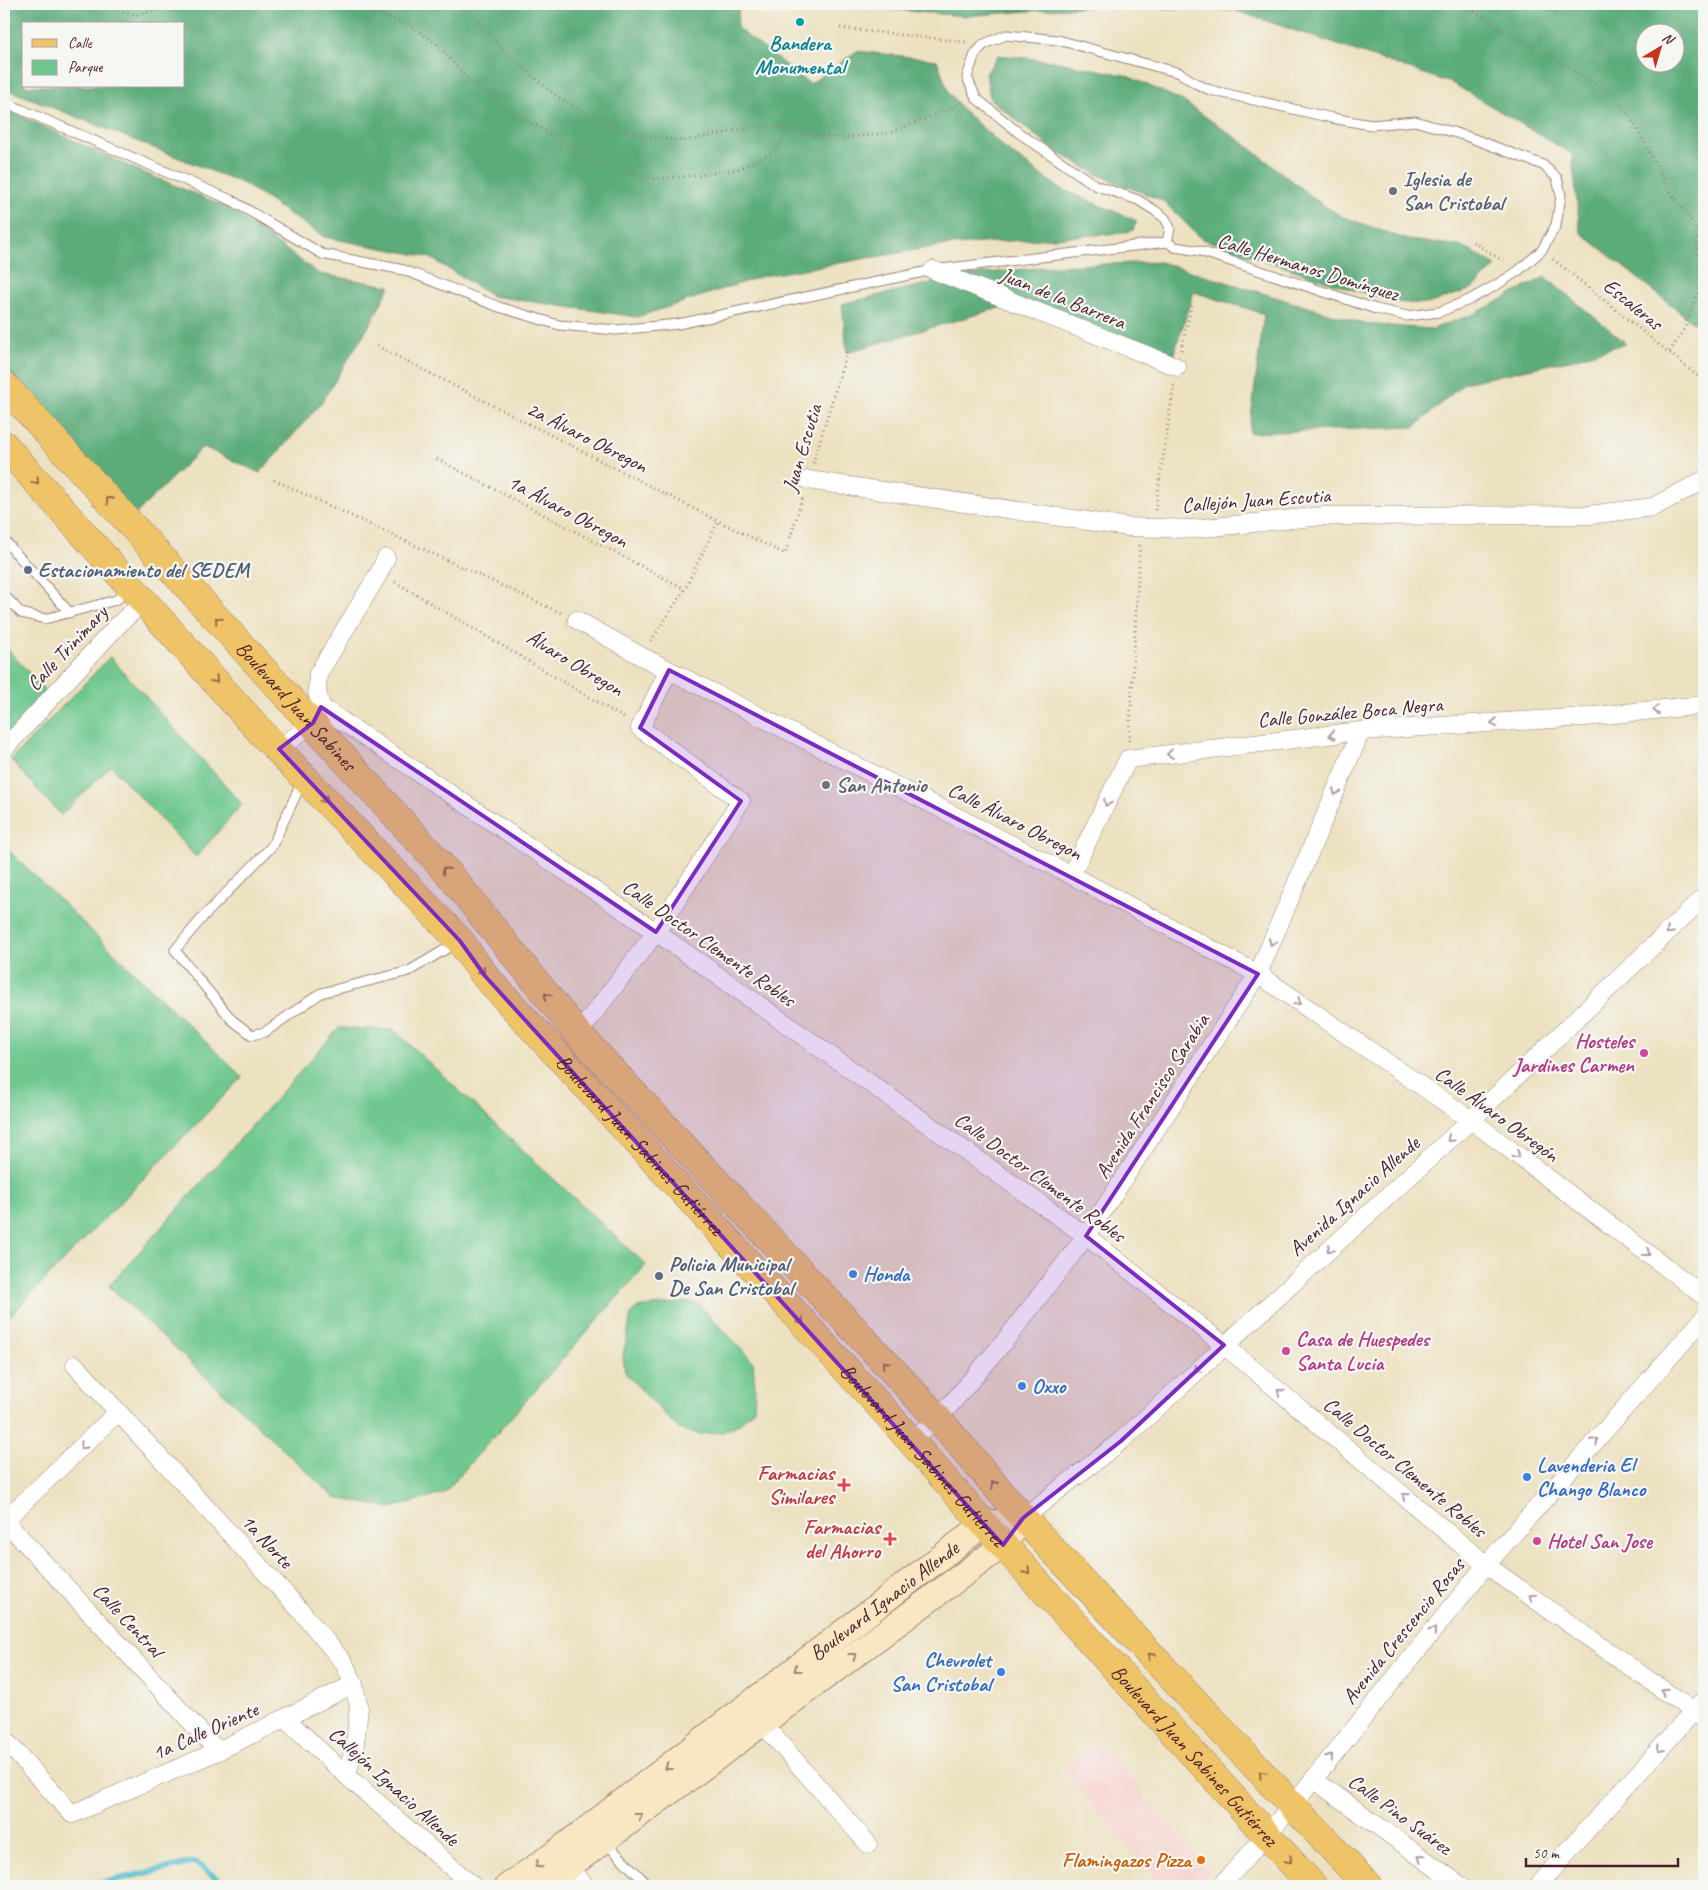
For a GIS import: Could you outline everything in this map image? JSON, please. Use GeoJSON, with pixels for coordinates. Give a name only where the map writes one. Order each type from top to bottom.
{"type":"FeatureCollection","features":[{"type":"Feature","properties":{"kind":"main road","name":"Boulevard Juan Sabines"},"geometry":{"type":"LineString","coordinates":[[4,385],[317,715],[578,1034]]}},
{"type":"Feature","properties":{"kind":"main road","name":"Boulevard Juan Sabines"},"geometry":{"type":"LineString","coordinates":[[4,445],[278,749],[460,941],[485,976],[533,1026]]}},
{"type":"Feature","properties":{"kind":"main road","name":"Boulevard Juan Sabines Gutiérrez"},"geometry":{"type":"LineString","coordinates":[[533,1026],[1098,1648],[1265,1835],[1314,1886]]}},
{"type":"Feature","properties":{"kind":"main road","name":"Boulevard Juan Sabines Gutiérrez"},"geometry":{"type":"LineString","coordinates":[[578,1034],[938,1420],[1023,1518],[1368,1886]]}},
{"type":"Feature","properties":{"kind":"main road","name":"Boulevard Ignacio Allende"},"geometry":{"type":"LineString","coordinates":[[508,1886],[566,1845],[984,1524],[1023,1518]]}},
{"type":"Feature","properties":{"kind":"main road","name":"Boulevard Ignacio Allende"},"geometry":{"type":"LineString","coordinates":[[543,1886],[578,1877],[605,1841],[1003,1545],[1023,1518]]}},
{"type":"Feature","properties":{"kind":"street","name":"Juan de la Barrera"},"geometry":{"type":"LineString","coordinates":[[933,270],[1177,367]]}},
{"type":"Feature","properties":{"kind":"street","name":"Callejón Juan Escutia"},"geometry":{"type":"LineString","coordinates":[[808,480],[1128,527],[1192,529],[1323,516],[1589,515],[1653,507],[1704,480]]}},
{"type":"Feature","properties":{"kind":"street"},"geometry":{"type":"LineString","coordinates":[[278,749],[317,715],[318,674],[382,566]]}},
{"type":"Feature","properties":{"kind":"street","name":"Calle Trinimary"},"geometry":{"type":"LineString","coordinates":[[4,749],[117,626],[138,594]]}},
{"type":"Feature","properties":{"kind":"street","name":"Calle Álvaro Obregon"},"geometry":{"type":"LineString","coordinates":[[577,620],[641,656],[1071,875],[1258,974]]}},
{"type":"Feature","properties":{"kind":"street"},"geometry":{"type":"LineString","coordinates":[[578,1034],[656,932],[741,801],[640,728],[669,670]]}},
{"type":"Feature","properties":{"kind":"street","name":"Calle González Boca Negra"},"geometry":{"type":"LineString","coordinates":[[1128,759],[1361,731],[1585,717],[1704,706]]}},
{"type":"Feature","properties":{"kind":"street","name":"Calle Doctor Clemente Robles"},"geometry":{"type":"LineString","coordinates":[[317,715],[656,932],[1086,1236],[1224,1345],[1486,1565],[1701,1710]]}},
{"type":"Feature","properties":{"kind":"street","name":"Avenida Francisco Sarabia"},"geometry":{"type":"LineString","coordinates":[[910,1441],[938,1420],[1004,1342],[1086,1236],[1258,974],[1361,731]]}},
{"type":"Feature","properties":{"kind":"street"},"geometry":{"type":"LineString","coordinates":[[1071,875],[1128,759]]}},
{"type":"Feature","properties":{"kind":"street","name":"Avenida Ignacio Allende"},"geometry":{"type":"LineString","coordinates":[[1023,1518],[1121,1441],[1471,1120],[1704,897]]}},
{"type":"Feature","properties":{"kind":"street","name":"Calle Álvaro Obregón"},"geometry":{"type":"LineString","coordinates":[[1258,974],[1471,1120],[1704,1296]]}},
{"type":"Feature","properties":{"kind":"street","name":"Avenida Crescencio Rosas"},"geometry":{"type":"LineString","coordinates":[[1221,1886],[1292,1806],[1486,1565],[1704,1318]]}},
{"type":"Feature","properties":{"kind":"street","name":"1a Norte"},"geometry":{"type":"LineString","coordinates":[[75,1364],[300,1610],[344,1663],[354,1684],[359,1708],[355,1743],[346,1776]]}},
{"type":"Feature","properties":{"kind":"street"},"geometry":{"type":"LineString","coordinates":[[4,1521],[118,1412]]}},
{"type":"Feature","properties":{"kind":"street","name":"Calle Central"},"geometry":{"type":"LineString","coordinates":[[4,1521],[218,1751]]}},
{"type":"Feature","properties":{"kind":"street","name":"1a Calle Oriente"},"geometry":{"type":"LineString","coordinates":[[4,1740],[72,1814],[218,1751],[354,1684]]}},
{"type":"Feature","properties":{"kind":"street"},"geometry":{"type":"LineString","coordinates":[[1538,1886],[1576,1842],[1701,1710]]}},
{"type":"Feature","properties":{"kind":"street","name":"Callejón Ignacio Allende"},"geometry":{"type":"LineString","coordinates":[[286,1719],[346,1776],[473,1886]]}},
{"type":"Feature","properties":{"kind":"street"},"geometry":{"type":"LineString","coordinates":[[762,1723],[868,1844]]}},
{"type":"Feature","properties":{"kind":"street","name":"Calle Pino Suárez"},"geometry":{"type":"LineString","coordinates":[[1313,1779],[1461,1886]]}},
{"type":"Feature","properties":{"kind":"lane","name":"Calle Hermanos Domínguez"},"geometry":{"type":"LineString","coordinates":[[984,44],[1006,35],[1058,40],[1180,73],[1194,83],[1220,92],[1332,118],[1371,124],[1415,121],[1466,136],[1542,165],[1557,178],[1561,196],[1556,225],[1542,250],[1518,271],[1469,300],[1439,312],[1407,316],[1167,242]]}},
{"type":"Feature","properties":{"kind":"lane"},"geometry":{"type":"LineString","coordinates":[[4,102],[231,200],[322,254],[404,270],[499,307],[559,325],[616,330],[678,324],[933,270],[1167,242],[1170,228],[1165,218],[1138,200],[1095,185],[1019,133],[976,98],[968,77],[975,54],[984,44]]}},
{"type":"Feature","properties":{"kind":"lane"},"geometry":{"type":"LineString","coordinates":[[4,540],[70,613]]}},
{"type":"Feature","properties":{"kind":"lane"},"geometry":{"type":"LineString","coordinates":[[4,594],[21,613],[45,619],[138,594]]}},
{"type":"Feature","properties":{"kind":"lane"},"geometry":{"type":"LineString","coordinates":[[305,777],[272,846],[203,917],[175,950],[232,1020],[252,1035],[265,1032],[321,993],[409,970],[460,941]]}},
{"type":"Feature","properties":{"kind":"lane"},"geometry":{"type":"LineString","coordinates":[[605,1841],[649,1886]]}},
{"type":"Feature","properties":{"kind":"path"},"geometry":{"type":"LineString","coordinates":[[104,4],[134,15],[165,9],[169,4]]}},
{"type":"Feature","properties":{"kind":"path"},"geometry":{"type":"LineString","coordinates":[[351,4],[408,24],[437,44],[469,80],[516,114],[598,162],[653,179],[702,175],[740,168],[774,152],[782,142],[786,128]]}},
{"type":"Feature","properties":{"kind":"path"},"geometry":{"type":"LineString","coordinates":[[462,4],[508,54],[556,96],[614,128],[650,137],[684,141],[760,126],[786,128],[814,135],[842,138],[890,133],[976,98]]}},
{"type":"Feature","properties":{"kind":"path"},"geometry":{"type":"LineString","coordinates":[[1461,4],[1610,92],[1635,124],[1667,187],[1695,225],[1701,284],[1684,329],[1669,352]]}},
{"type":"Feature","properties":{"kind":"path"},"geometry":{"type":"LineString","coordinates":[[840,28],[984,44]]}},
{"type":"Feature","properties":{"kind":"path"},"geometry":{"type":"LineString","coordinates":[[1473,242],[1518,271]]}},
{"type":"Feature","properties":{"kind":"path","name":"Escaleras"},"geometry":{"type":"LineString","coordinates":[[1542,250],[1704,381]]}},
{"type":"Feature","properties":{"kind":"path"},"geometry":{"type":"LineString","coordinates":[[1128,759],[1146,527],[1177,367],[1192,303]]}},
{"type":"Feature","properties":{"kind":"path","name":"2a Álvaro Obregon"},"geometry":{"type":"LineString","coordinates":[[377,346],[784,554]]}},
{"type":"Feature","properties":{"kind":"path","name":"Juan Escutia"},"geometry":{"type":"LineString","coordinates":[[784,554],[847,352]]}},
{"type":"Feature","properties":{"kind":"path","name":"1a Álvaro Obregon"},"geometry":{"type":"LineString","coordinates":[[437,459],[685,589]]}},
{"type":"Feature","properties":{"kind":"path","name":"Álvaro Obregon"},"geometry":{"type":"LineString","coordinates":[[274,480],[577,620]]}},
{"type":"Feature","properties":{"kind":"path","name":"Álvaro Obregon"},"geometry":{"type":"LineString","coordinates":[[641,656],[685,589],[718,521]]}},
{"type":"Feature","properties":{"kind":"path","name":"Álvaro Obregon"},"geometry":{"type":"LineString","coordinates":[[382,566],[640,728]]}},
{"type":"Feature","properties":{"kind":"highlighted area"},"geometry":{"type":"Polygon","coordinates":[[[669,670],[1258,974],[1086,1236],[1224,1345],[1121,1441],[1023,1518],[1003,1545],[485,976],[460,941],[279,749],[313,723],[321,707],[656,932],[741,801],[640,728],[669,670]]]}},
{"type":"Feature","properties":{"kind":"shaded area"},"geometry":{"type":"Polygon","coordinates":[[[1098,1741],[1210,1871],[1194,1886],[1162,1886],[1062,1770],[1098,1741]]]}},
{"type":"Feature","properties":{"kind":"green space"},"geometry":{"type":"Polygon","coordinates":[[[4,4],[739,4],[737,28],[810,84],[857,51],[937,60],[949,93],[964,111],[1007,150],[1059,188],[1137,221],[1133,230],[1123,233],[939,246],[763,276],[637,317],[492,296],[429,257],[324,237],[244,184],[4,88],[4,4]]]}},
{"type":"Feature","properties":{"kind":"green space"},"geometry":{"type":"Polygon","coordinates":[[[857,4],[1704,4],[1704,331],[1580,232],[1572,154],[1454,84],[1234,10],[1093,6],[964,16],[861,7],[857,4]]]}},
{"type":"Feature","properties":{"kind":"green space"},"geometry":{"type":"Polygon","coordinates":[[[998,55],[1052,61],[1125,75],[1183,101],[1246,145],[1320,203],[1343,217],[1408,240],[1462,246],[1496,266],[1472,289],[1427,304],[1392,302],[1202,239],[1163,201],[1096,174],[1051,148],[990,99],[986,74],[998,55]]]}},
{"type":"Feature","properties":{"kind":"green space"},"geometry":{"type":"Polygon","coordinates":[[[4,108],[128,166],[229,208],[319,274],[390,286],[372,321],[321,403],[260,473],[203,447],[127,523],[4,383],[4,108]]]}},
{"type":"Feature","properties":{"kind":"green space"},"geometry":{"type":"Polygon","coordinates":[[[1160,262],[1364,324],[1432,329],[1474,314],[1545,277],[1626,343],[1574,359],[1464,383],[1415,427],[1249,433],[1264,314],[1194,292],[1172,359],[1023,301],[847,352],[842,304],[959,276],[1055,266],[1160,262]]]}},
{"type":"Feature","properties":{"kind":"green space"},"geometry":{"type":"Polygon","coordinates":[[[4,645],[49,695],[4,744],[4,645]]]}},
{"type":"Feature","properties":{"kind":"green space"},"geometry":{"type":"Polygon","coordinates":[[[110,657],[242,804],[196,857],[111,766],[61,815],[11,760],[110,657]]]}},
{"type":"Feature","properties":{"kind":"green space"},"geometry":{"type":"Polygon","coordinates":[[[4,846],[242,1077],[4,1322],[4,846]]]}},
{"type":"Feature","properties":{"kind":"green space"},"geometry":{"type":"Polygon","coordinates":[[[339,1028],[394,1030],[646,1265],[444,1493],[391,1508],[335,1498],[109,1286],[339,1028]]]}},
{"type":"Feature","properties":{"kind":"green space"},"geometry":{"type":"Polygon","coordinates":[[[689,1302],[700,1305],[753,1362],[754,1409],[739,1424],[722,1432],[700,1434],[679,1429],[625,1373],[623,1356],[631,1315],[636,1308],[689,1302]]]}},
{"type":"Feature","properties":{"kind":"waterway"},"geometry":{"type":"LineString","coordinates":[[88,1886],[195,1862],[227,1886]]}},
{"type":"Feature","properties":{"kind":"place","name":"Bandera Monumental"},"geometry":{"type":"Point","coordinates":[800,22]}},
{"type":"Feature","properties":{"kind":"place","name":"Iglesia de San Cristobal"},"geometry":{"type":"Point","coordinates":[1393,191]}},
{"type":"Feature","properties":{"kind":"place","name":"Estacionamiento del SEDEM"},"geometry":{"type":"Point","coordinates":[28,570]}},
{"type":"Feature","properties":{"kind":"place","name":"San Antonio"},"geometry":{"type":"Point","coordinates":[826,785]}},
{"type":"Feature","properties":{"kind":"place","name":"Hosteles Jardines Carmen"},"geometry":{"type":"Point","coordinates":[1644,1053]}},
{"type":"Feature","properties":{"kind":"place","name":"Honda"},"geometry":{"type":"Point","coordinates":[853,1274]}},
{"type":"Feature","properties":{"kind":"place","name":"Policia Municipal De San Cristobal"},"geometry":{"type":"Point","coordinates":[659,1276]}},
{"type":"Feature","properties":{"kind":"place","name":"Casa de Huespedes Santa Lucia"},"geometry":{"type":"Point","coordinates":[1286,1351]}},
{"type":"Feature","properties":{"kind":"place","name":"Oxxo"},"geometry":{"type":"Point","coordinates":[1022,1386]}},
{"type":"Feature","properties":{"kind":"place","name":"Lavenderia El Chango Blanco"},"geometry":{"type":"Point","coordinates":[1527,1477]}},
{"type":"Feature","properties":{"kind":"place","name":"Farmacias Similares"},"geometry":{"type":"Point","coordinates":[844,1485]}},
{"type":"Feature","properties":{"kind":"place","name":"Farmacias del Ahorro"},"geometry":{"type":"Point","coordinates":[890,1539]}},
{"type":"Feature","properties":{"kind":"place","name":"Hotel San Jose"},"geometry":{"type":"Point","coordinates":[1537,1541]}},
{"type":"Feature","properties":{"kind":"place","name":"Chevrolet San Cristobal"},"geometry":{"type":"Point","coordinates":[1001,1672]}},
{"type":"Feature","properties":{"kind":"place","name":"Flamingazos Pizza"},"geometry":{"type":"Point","coordinates":[1201,1860]}}]}
